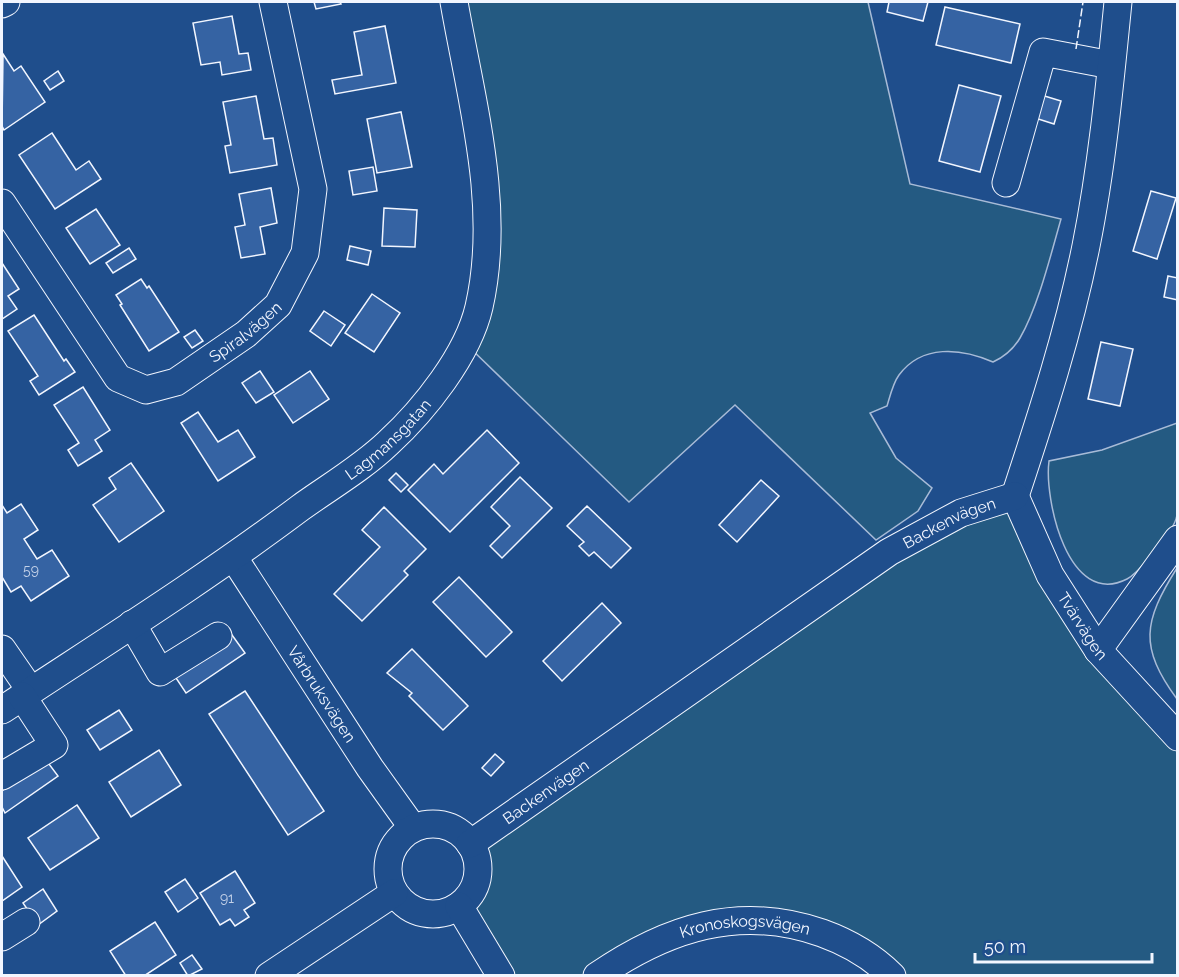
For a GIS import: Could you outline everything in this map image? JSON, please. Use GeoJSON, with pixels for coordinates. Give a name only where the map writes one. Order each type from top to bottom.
{"type":"FeatureCollection","features":[{"type":"Feature","properties":{"kind":"street"},"geometry":{"type":"LineString","coordinates":[[2,4],[6,2]]}},
{"type":"Feature","properties":{"kind":"street","name":"Spiralvägen"},"geometry":{"type":"LineString","coordinates":[[2,203],[118,378],[146,390],[176,382],[246,334],[278,305],[305,253],[313,189],[273,2]]}},
{"type":"Feature","properties":{"kind":"street","name":"Lagmansgatan"},"geometry":{"type":"LineString","coordinates":[[18,699],[234,558],[388,444],[435,393],[465,343],[479,308],[485,264],[486,183],[454,2]]}},
{"type":"Feature","properties":{"kind":"street","name":"Backenvägen"},"geometry":{"type":"LineString","coordinates":[[470,844],[889,552],[961,513],[1015,496],[1053,380],[1086,245],[1112,65],[1118,2]]}},
{"type":"Feature","properties":{"kind":"street"},"geometry":{"type":"LineString","coordinates":[[1006,183],[1043,52],[1112,65]]}},
{"type":"Feature","properties":{"kind":"street","name":"Tvärvägen"},"geometry":{"type":"LineString","coordinates":[[1015,496],[1050,575],[1098,650],[1178,737]]}},
{"type":"Feature","properties":{"kind":"street"},"geometry":{"type":"LineString","coordinates":[[1098,650],[1178,539]]}},
{"type":"Feature","properties":{"kind":"street","name":"Vårbruksvägen"},"geometry":{"type":"LineString","coordinates":[[234,558],[370,768],[413,828]]}},
{"type":"Feature","properties":{"kind":"street"},"geometry":{"type":"LineString","coordinates":[[132,624],[160,672],[218,636]]}},
{"type":"Feature","properties":{"kind":"street"},"geometry":{"type":"LineString","coordinates":[[2,649],[18,699],[54,745],[2,776]]}},
{"type":"Feature","properties":{"kind":"street"},"geometry":{"type":"LineString","coordinates":[[428,824],[444,825],[459,832],[470,844],[477,859],[478,873],[471,892],[459,906],[448,912],[424,913],[412,909],[394,893],[388,875],[389,856],[398,840],[413,828],[428,824]]}},
{"type":"Feature","properties":{"kind":"street"},"geometry":{"type":"LineString","coordinates":[[269,975],[394,893]]}},
{"type":"Feature","properties":{"kind":"street"},"geometry":{"type":"LineString","coordinates":[[459,906],[501,975]]}},
{"type":"Feature","properties":{"kind":"street","name":"Kronoskogsvägen"},"geometry":{"type":"LineString","coordinates":[[597,975],[623,957],[682,932],[702,925],[747,919],[797,924],[826,935],[853,946],[892,975]]}},
{"type":"Feature","properties":{"kind":"street"},"geometry":{"type":"LineString","coordinates":[[2,938],[26,922]]}},
{"type":"Feature","properties":{"kind":"shaded area"},"geometry":{"type":"Polygon","coordinates":[[[454,2],[868,2],[910,184],[1061,219],[1033,311],[1012,349],[993,362],[955,352],[930,354],[919,358],[899,375],[887,406],[870,413],[896,458],[932,488],[918,511],[876,540],[735,405],[629,502],[465,343],[485,264],[454,2]]]}},
{"type":"Feature","properties":{"kind":"shaded area"},"geometry":{"type":"Polygon","coordinates":[[[1177,423],[1177,515],[1171,530],[1141,567],[1127,579],[1107,584],[1089,579],[1075,565],[1064,546],[1056,523],[1048,478],[1049,461],[1102,450],[1177,423]]]}},
{"type":"Feature","properties":{"kind":"shaded area"},"geometry":{"type":"Polygon","coordinates":[[[1015,496],[1050,575],[1177,719],[1177,975],[892,975],[886,970],[747,919],[597,975],[501,975],[459,906],[470,891],[475,877],[475,861],[470,844],[889,552],[1015,496]]]}},
{"type":"Feature","properties":{"kind":"shaded area"},"geometry":{"type":"Polygon","coordinates":[[[1177,568],[1177,699],[1156,664],[1151,649],[1150,634],[1157,604],[1177,568]]]}},
{"type":"Feature","properties":{"kind":"building"},"geometry":{"type":"Polygon","coordinates":[[[314,2],[340,2],[341,4],[316,9],[314,2]]]}},
{"type":"Feature","properties":{"kind":"building"},"geometry":{"type":"Polygon","coordinates":[[[889,2],[928,2],[923,21],[887,12],[889,2]]]}},
{"type":"Feature","properties":{"kind":"building"},"geometry":{"type":"Polygon","coordinates":[[[945,7],[1020,24],[1011,63],[936,45],[945,7]]]}},
{"type":"Feature","properties":{"kind":"building"},"geometry":{"type":"Polygon","coordinates":[[[232,16],[239,54],[248,53],[251,70],[222,75],[220,62],[201,65],[193,23],[232,16]]]}},
{"type":"Feature","properties":{"kind":"building"},"geometry":{"type":"Polygon","coordinates":[[[385,26],[396,83],[335,94],[332,80],[362,75],[354,32],[385,26]]]}},
{"type":"Feature","properties":{"kind":"building"},"geometry":{"type":"Polygon","coordinates":[[[3,54],[14,71],[21,66],[45,102],[4,130],[2,126],[3,54]]]}},
{"type":"Feature","properties":{"kind":"building"},"geometry":{"type":"Polygon","coordinates":[[[58,71],[64,81],[50,90],[44,81],[58,71]]]}},
{"type":"Feature","properties":{"kind":"building"},"geometry":{"type":"Polygon","coordinates":[[[959,85],[1001,96],[980,172],[939,161],[959,85]]]}},
{"type":"Feature","properties":{"kind":"building"},"geometry":{"type":"Polygon","coordinates":[[[1038,94],[1061,101],[1054,124],[1032,117],[1038,94]]]}},
{"type":"Feature","properties":{"kind":"building"},"geometry":{"type":"Polygon","coordinates":[[[256,96],[264,139],[273,138],[277,165],[230,173],[225,146],[231,145],[223,102],[256,96]]]}},
{"type":"Feature","properties":{"kind":"building"},"geometry":{"type":"Polygon","coordinates":[[[401,112],[412,167],[377,173],[367,119],[401,112]]]}},
{"type":"Feature","properties":{"kind":"building"},"geometry":{"type":"Polygon","coordinates":[[[52,133],[76,170],[89,161],[101,179],[55,209],[19,155],[52,133]]]}},
{"type":"Feature","properties":{"kind":"building"},"geometry":{"type":"Polygon","coordinates":[[[373,167],[377,191],[353,195],[349,171],[373,167]]]}},
{"type":"Feature","properties":{"kind":"building"},"geometry":{"type":"Polygon","coordinates":[[[271,188],[277,223],[260,227],[265,254],[241,258],[235,227],[245,225],[239,194],[271,188]]]}},
{"type":"Feature","properties":{"kind":"building"},"geometry":{"type":"Polygon","coordinates":[[[1151,191],[1176,198],[1157,259],[1133,251],[1151,191]]]}},
{"type":"Feature","properties":{"kind":"building"},"geometry":{"type":"Polygon","coordinates":[[[384,208],[417,210],[415,247],[382,246],[384,208]]]}},
{"type":"Feature","properties":{"kind":"building"},"geometry":{"type":"Polygon","coordinates":[[[96,209],[120,245],[90,264],[66,228],[96,209]]]}},
{"type":"Feature","properties":{"kind":"building"},"geometry":{"type":"Polygon","coordinates":[[[350,246],[371,251],[368,265],[347,260],[350,246]]]}},
{"type":"Feature","properties":{"kind":"building"},"geometry":{"type":"Polygon","coordinates":[[[129,248],[136,259],[113,273],[106,263],[129,248]]]}},
{"type":"Feature","properties":{"kind":"building"},"geometry":{"type":"Polygon","coordinates":[[[2,263],[19,289],[8,296],[17,309],[2,319],[2,263]]]}},
{"type":"Feature","properties":{"kind":"building"},"geometry":{"type":"Polygon","coordinates":[[[1168,276],[1178,278],[1178,300],[1164,297],[1168,276]]]}},
{"type":"Feature","properties":{"kind":"building"},"geometry":{"type":"Polygon","coordinates":[[[141,279],[147,288],[149,286],[179,332],[149,351],[116,295],[141,279]]]}},
{"type":"Feature","properties":{"kind":"building"},"geometry":{"type":"Polygon","coordinates":[[[372,294],[400,313],[374,352],[345,333],[372,294]]]}},
{"type":"Feature","properties":{"kind":"building"},"geometry":{"type":"Polygon","coordinates":[[[324,311],[345,325],[331,346],[310,331],[324,311]]]}},
{"type":"Feature","properties":{"kind":"building"},"geometry":{"type":"Polygon","coordinates":[[[34,315],[64,361],[66,359],[75,372],[39,395],[30,381],[38,376],[8,331],[34,315]]]}},
{"type":"Feature","properties":{"kind":"building"},"geometry":{"type":"Polygon","coordinates":[[[195,330],[203,341],[192,348],[184,337],[195,330]]]}},
{"type":"Feature","properties":{"kind":"building"},"geometry":{"type":"Polygon","coordinates":[[[1101,342],[1133,349],[1120,406],[1088,399],[1101,342]]]}},
{"type":"Feature","properties":{"kind":"building"},"geometry":{"type":"Polygon","coordinates":[[[260,371],[274,392],[256,403],[242,383],[260,371]]]}},
{"type":"Feature","properties":{"kind":"building"},"geometry":{"type":"Polygon","coordinates":[[[310,371],[329,399],[293,423],[274,395],[310,371]]]}},
{"type":"Feature","properties":{"kind":"building"},"geometry":{"type":"Polygon","coordinates":[[[83,387],[110,430],[95,440],[102,451],[78,466],[68,450],[79,443],[54,405],[83,387]]]}},
{"type":"Feature","properties":{"kind":"building"},"geometry":{"type":"Polygon","coordinates":[[[198,412],[218,442],[238,430],[255,457],[218,481],[181,423],[198,412]]]}},
{"type":"Feature","properties":{"kind":"building"},"geometry":{"type":"Polygon","coordinates":[[[487,430],[519,463],[450,532],[408,490],[434,464],[443,474],[487,430]]]}},
{"type":"Feature","properties":{"kind":"building"},"geometry":{"type":"Polygon","coordinates":[[[131,463],[164,511],[119,542],[93,505],[116,489],[109,478],[131,463]]]}},
{"type":"Feature","properties":{"kind":"building"},"geometry":{"type":"Polygon","coordinates":[[[396,473],[408,485],[401,492],[389,480],[396,473]]]}},
{"type":"Feature","properties":{"kind":"building"},"geometry":{"type":"Polygon","coordinates":[[[520,477],[552,508],[502,558],[490,546],[510,526],[491,507],[520,477]]]}},
{"type":"Feature","properties":{"kind":"building"},"geometry":{"type":"Polygon","coordinates":[[[761,480],[779,496],[737,542],[719,525],[761,480]]]}},
{"type":"Feature","properties":{"kind":"building"},"geometry":{"type":"Polygon","coordinates":[[[21,504],[38,530],[24,539],[37,559],[52,550],[69,576],[31,601],[21,586],[11,592],[2,577],[2,505],[7,513],[21,504]]]}},
{"type":"Feature","properties":{"kind":"building"},"geometry":{"type":"Polygon","coordinates":[[[587,506],[631,548],[611,568],[594,552],[589,556],[579,546],[584,542],[567,526],[587,506]]]}},
{"type":"Feature","properties":{"kind":"building"},"geometry":{"type":"Polygon","coordinates":[[[384,507],[426,549],[404,571],[408,575],[362,621],[334,594],[380,547],[362,530],[384,507]]]}},
{"type":"Feature","properties":{"kind":"building"},"geometry":{"type":"Polygon","coordinates":[[[459,577],[512,632],[486,657],[433,602],[459,577]]]}},
{"type":"Feature","properties":{"kind":"building"},"geometry":{"type":"Polygon","coordinates":[[[602,603],[621,623],[562,681],[543,661],[602,603]]]}},
{"type":"Feature","properties":{"kind":"building"},"geometry":{"type":"Polygon","coordinates":[[[232,635],[245,653],[186,693],[174,675],[232,635]]]}},
{"type":"Feature","properties":{"kind":"building"},"geometry":{"type":"Polygon","coordinates":[[[412,649],[468,706],[443,730],[409,696],[412,693],[387,673],[412,649]]]}},
{"type":"Feature","properties":{"kind":"building"},"geometry":{"type":"Polygon","coordinates":[[[245,691],[324,811],[288,835],[209,714],[245,691]]]}},
{"type":"Feature","properties":{"kind":"building"},"geometry":{"type":"Polygon","coordinates":[[[119,710],[132,730],[100,750],[87,730],[119,710]]]}},
{"type":"Feature","properties":{"kind":"building"},"geometry":{"type":"Polygon","coordinates":[[[159,750],[181,785],[131,817],[109,782],[159,750]]]}},
{"type":"Feature","properties":{"kind":"building"},"geometry":{"type":"Polygon","coordinates":[[[495,754],[504,762],[491,776],[482,768],[495,754]]]}},
{"type":"Feature","properties":{"kind":"building"},"geometry":{"type":"Polygon","coordinates":[[[46,760],[58,776],[5,813],[2,807],[2,791],[46,760]]]}},
{"type":"Feature","properties":{"kind":"building"},"geometry":{"type":"Polygon","coordinates":[[[77,805],[99,838],[50,870],[28,838],[77,805]]]}},
{"type":"Feature","properties":{"kind":"building"},"geometry":{"type":"Polygon","coordinates":[[[2,856],[22,887],[2,901],[2,856]]]}},
{"type":"Feature","properties":{"kind":"building"},"geometry":{"type":"Polygon","coordinates":[[[235,871],[255,903],[244,910],[249,917],[235,926],[230,919],[220,925],[200,893],[235,871]]]}},
{"type":"Feature","properties":{"kind":"building"},"geometry":{"type":"Polygon","coordinates":[[[185,879],[198,898],[178,912],[165,892],[185,879]]]}},
{"type":"Feature","properties":{"kind":"building"},"geometry":{"type":"Polygon","coordinates":[[[43,889],[57,911],[38,925],[23,903],[43,889]]]}},
{"type":"Feature","properties":{"kind":"building"},"geometry":{"type":"Polygon","coordinates":[[[155,922],[176,955],[144,976],[126,976],[110,951],[155,922]]]}},
{"type":"Feature","properties":{"kind":"building"},"geometry":{"type":"Polygon","coordinates":[[[192,955],[202,969],[188,976],[180,963],[192,955]]]}},
{"type":"Feature","properties":{"kind":"fence"},"geometry":{"type":"LineString","coordinates":[[1076,49],[1083,2]]}}]}
